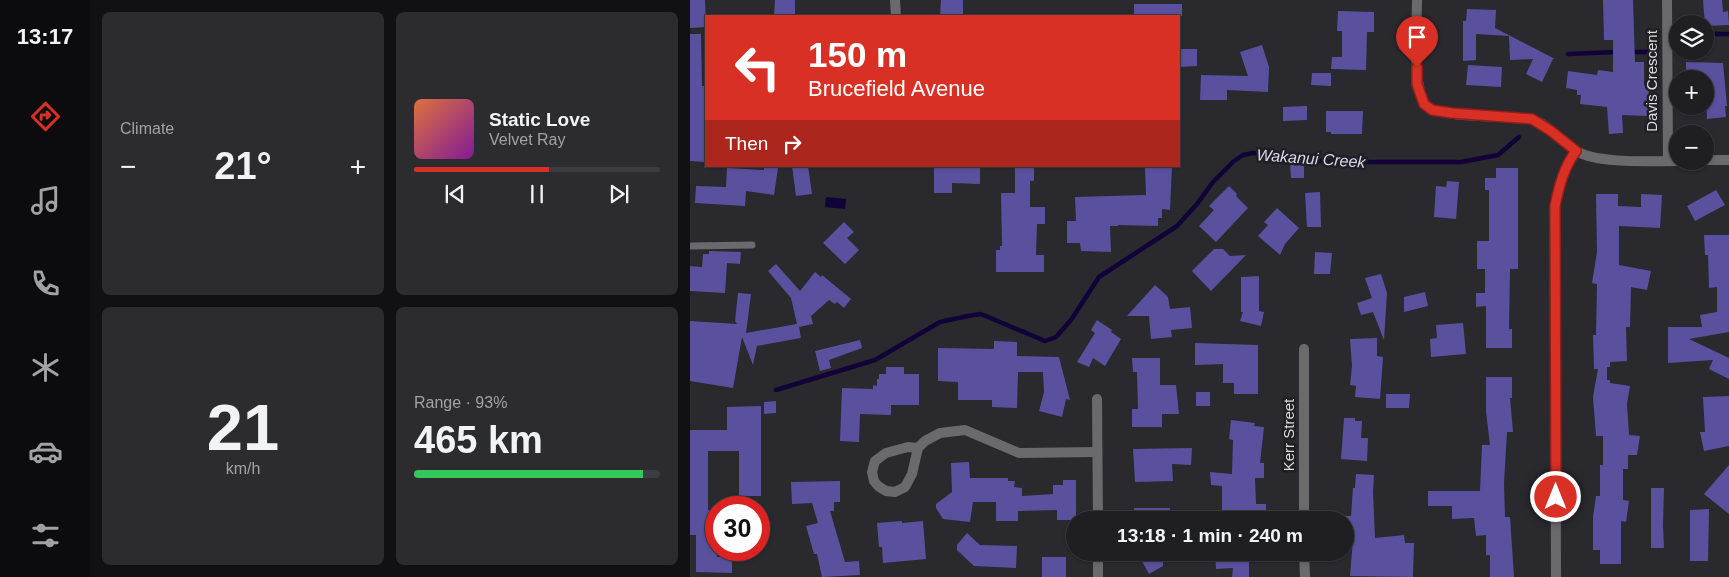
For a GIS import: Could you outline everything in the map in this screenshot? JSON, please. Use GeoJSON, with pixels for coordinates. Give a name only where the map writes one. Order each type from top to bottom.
{"type":"FeatureCollection","features":[{"type":"Feature","properties":{"kind":"street"},"geometry":{"type":"LineString","coordinates":[[895,0],[896,15]]}},
{"type":"Feature","properties":{"kind":"street"},"geometry":{"type":"LineString","coordinates":[[1417,0],[1417,84],[1424,104],[1432,110],[1532,119],[1576,151],[1600,159],[1669,161]]}},
{"type":"Feature","properties":{"kind":"street","name":"Davis Crescent"},"geometry":{"type":"LineString","coordinates":[[1667,0],[1672,125]]}},
{"type":"Feature","properties":{"kind":"street"},"geometry":{"type":"LineString","coordinates":[[1556,577],[1555,206],[1558,189],[1568,161],[1576,151]]}},
{"type":"Feature","properties":{"kind":"street"},"geometry":{"type":"LineString","coordinates":[[1714,160],[1729,160]]}},
{"type":"Feature","properties":{"kind":"street","name":"Kerr Street"},"geometry":{"type":"LineString","coordinates":[[1304,350],[1304,511]]}},
{"type":"Feature","properties":{"kind":"street"},"geometry":{"type":"LineString","coordinates":[[1097,399],[1098,511]]}},
{"type":"Feature","properties":{"kind":"street"},"geometry":{"type":"LineString","coordinates":[[918,448],[908,447],[886,453],[876,461],[872,472],[874,481],[878,486],[886,491],[895,492],[905,487],[912,474],[918,448],[940,433],[966,430],[1019,453],[1098,452]]}},
{"type":"Feature","properties":{"kind":"street"},"geometry":{"type":"LineString","coordinates":[[1098,561],[1098,577]]}},
{"type":"Feature","properties":{"kind":"street"},"geometry":{"type":"LineString","coordinates":[[1304,561],[1304,577]]}},
{"type":"Feature","properties":{"kind":"lane"},"geometry":{"type":"LineString","coordinates":[[690,246],[752,245]]}},
{"type":"Feature","properties":{"kind":"shaded area"},"geometry":{"type":"Polygon","coordinates":[[[826,197],[846,199],[845,209],[825,207],[826,197]]]}},
{"type":"Feature","properties":{"kind":"building"},"geometry":{"type":"Polygon","coordinates":[[[690,0],[705,0],[705,27],[690,28],[690,0]]]}},
{"type":"Feature","properties":{"kind":"building"},"geometry":{"type":"Polygon","coordinates":[[[775,0],[795,0],[795,15],[774,15],[775,0]]]}},
{"type":"Feature","properties":{"kind":"building"},"geometry":{"type":"Polygon","coordinates":[[[941,0],[963,0],[963,15],[940,15],[941,0]]]}},
{"type":"Feature","properties":{"kind":"building"},"geometry":{"type":"Polygon","coordinates":[[[1603,0],[1633,0],[1635,62],[1644,62],[1644,85],[1649,86],[1648,116],[1622,115],[1623,133],[1609,134],[1607,107],[1580,104],[1581,95],[1577,95],[1577,90],[1566,88],[1568,71],[1597,75],[1598,70],[1613,72],[1613,40],[1604,40],[1603,0]]]}},
{"type":"Feature","properties":{"kind":"building"},"geometry":{"type":"Polygon","coordinates":[[[1703,0],[1722,0],[1723,12],[1728,11],[1729,25],[1714,26],[1714,15],[1704,15],[1703,0]]]}},
{"type":"Feature","properties":{"kind":"building"},"geometry":{"type":"Polygon","coordinates":[[[1134,4],[1182,4],[1182,16],[1134,15],[1134,4]]]}},
{"type":"Feature","properties":{"kind":"building"},"geometry":{"type":"Polygon","coordinates":[[[1467,9],[1496,10],[1495,28],[1555,59],[1553,59],[1542,82],[1526,74],[1533,59],[1510,60],[1509,36],[1476,34],[1476,60],[1463,61],[1463,21],[1466,21],[1467,9]]]}},
{"type":"Feature","properties":{"kind":"building"},"geometry":{"type":"Polygon","coordinates":[[[1338,11],[1374,12],[1374,32],[1367,32],[1366,70],[1331,69],[1332,57],[1342,57],[1342,31],[1337,31],[1338,11]]]}},
{"type":"Feature","properties":{"kind":"building"},"geometry":{"type":"Polygon","coordinates":[[[690,34],[701,34],[702,86],[705,86],[705,162],[690,161],[690,34]]]}},
{"type":"Feature","properties":{"kind":"building"},"geometry":{"type":"Polygon","coordinates":[[[1262,45],[1269,67],[1268,92],[1227,90],[1227,100],[1200,100],[1201,75],[1248,76],[1240,52],[1262,45]]]}},
{"type":"Feature","properties":{"kind":"building"},"geometry":{"type":"Polygon","coordinates":[[[1180,49],[1197,49],[1197,66],[1180,67],[1180,49]]]}},
{"type":"Feature","properties":{"kind":"building"},"geometry":{"type":"Polygon","coordinates":[[[1686,62],[1723,63],[1727,106],[1725,106],[1726,117],[1707,119],[1707,115],[1714,115],[1714,70],[1686,70],[1686,62]]]}},
{"type":"Feature","properties":{"kind":"building"},"geometry":{"type":"Polygon","coordinates":[[[1468,65],[1502,67],[1501,87],[1466,85],[1468,65]]]}},
{"type":"Feature","properties":{"kind":"building"},"geometry":{"type":"Polygon","coordinates":[[[1312,73],[1331,73],[1331,86],[1311,85],[1312,73]]]}},
{"type":"Feature","properties":{"kind":"building"},"geometry":{"type":"Polygon","coordinates":[[[1307,106],[1307,120],[1283,121],[1283,107],[1307,106]]]}},
{"type":"Feature","properties":{"kind":"building"},"geometry":{"type":"Polygon","coordinates":[[[1326,111],[1363,111],[1362,134],[1331,134],[1331,132],[1326,132],[1326,111]]]}},
{"type":"Feature","properties":{"kind":"building"},"geometry":{"type":"Polygon","coordinates":[[[1290,163],[1304,163],[1304,178],[1291,178],[1290,163]]]}},
{"type":"Feature","properties":{"kind":"building"},"geometry":{"type":"Polygon","coordinates":[[[792,167],[808,167],[812,194],[796,196],[792,167]]]}},
{"type":"Feature","properties":{"kind":"building"},"geometry":{"type":"Polygon","coordinates":[[[934,167],[980,167],[980,184],[952,183],[952,193],[934,193],[934,167]]]}},
{"type":"Feature","properties":{"kind":"building"},"geometry":{"type":"Polygon","coordinates":[[[1015,167],[1034,167],[1034,181],[1030,181],[1030,207],[1045,207],[1045,224],[1037,224],[1036,255],[1044,255],[1044,272],[996,272],[996,250],[1000,250],[1000,246],[1002,246],[1001,193],[1015,193],[1015,167]]]}},
{"type":"Feature","properties":{"kind":"building"},"geometry":{"type":"Polygon","coordinates":[[[1145,167],[1172,167],[1170,210],[1162,209],[1162,218],[1158,218],[1158,226],[1110,226],[1111,252],[1081,251],[1080,243],[1067,243],[1067,221],[1076,221],[1075,197],[1146,195],[1145,167]]]}},
{"type":"Feature","properties":{"kind":"building"},"geometry":{"type":"Polygon","coordinates":[[[727,168],[764,170],[764,168],[778,168],[774,195],[746,191],[745,206],[695,203],[696,186],[726,187],[727,168]]]}},
{"type":"Feature","properties":{"kind":"building"},"geometry":{"type":"Polygon","coordinates":[[[1496,168],[1518,168],[1518,269],[1510,269],[1509,329],[1512,329],[1512,348],[1486,348],[1486,306],[1476,307],[1476,293],[1485,293],[1485,269],[1477,269],[1477,241],[1489,241],[1489,190],[1485,190],[1485,178],[1496,178],[1496,168]]]}},
{"type":"Feature","properties":{"kind":"building"},"geometry":{"type":"Polygon","coordinates":[[[1447,181],[1459,182],[1456,219],[1434,217],[1436,186],[1446,187],[1447,181]]]}},
{"type":"Feature","properties":{"kind":"building"},"geometry":{"type":"Polygon","coordinates":[[[1229,186],[1248,208],[1216,242],[1199,226],[1214,210],[1209,206],[1229,186]]]}},
{"type":"Feature","properties":{"kind":"building"},"geometry":{"type":"Polygon","coordinates":[[[1716,190],[1725,205],[1695,221],[1687,206],[1716,190]]]}},
{"type":"Feature","properties":{"kind":"building"},"geometry":{"type":"Polygon","coordinates":[[[1320,192],[1321,227],[1307,227],[1305,193],[1320,192]]]}},
{"type":"Feature","properties":{"kind":"building"},"geometry":{"type":"Polygon","coordinates":[[[1596,194],[1618,194],[1618,206],[1641,207],[1641,194],[1662,195],[1660,228],[1619,226],[1619,265],[1651,271],[1647,290],[1631,287],[1630,327],[1626,327],[1627,361],[1610,362],[1610,367],[1607,367],[1607,380],[1610,380],[1610,383],[1630,386],[1627,404],[1629,435],[1640,436],[1637,455],[1628,455],[1628,469],[1623,469],[1623,500],[1629,501],[1626,522],[1621,521],[1621,564],[1600,564],[1600,550],[1593,550],[1593,517],[1596,496],[1600,496],[1600,465],[1603,465],[1603,436],[1596,436],[1593,397],[1598,369],[1594,369],[1593,335],[1596,335],[1597,284],[1592,283],[1597,252],[1596,194]]]}},
{"type":"Feature","properties":{"kind":"building"},"geometry":{"type":"Polygon","coordinates":[[[1277,208],[1299,228],[1285,244],[1280,255],[1258,236],[1268,225],[1264,222],[1277,208]]]}},
{"type":"Feature","properties":{"kind":"building"},"geometry":{"type":"Polygon","coordinates":[[[844,222],[854,232],[847,238],[859,250],[845,264],[823,243],[844,222]]]}},
{"type":"Feature","properties":{"kind":"building"},"geometry":{"type":"Polygon","coordinates":[[[1704,235],[1729,235],[1729,332],[1689,339],[1729,358],[1729,379],[1709,369],[1713,360],[1668,363],[1668,327],[1702,327],[1700,315],[1717,312],[1717,287],[1709,288],[1708,255],[1705,255],[1704,235]]]}},
{"type":"Feature","properties":{"kind":"building"},"geometry":{"type":"Polygon","coordinates":[[[1214,249],[1223,249],[1230,256],[1246,255],[1211,291],[1192,271],[1214,249]]]}},
{"type":"Feature","properties":{"kind":"building"},"geometry":{"type":"Polygon","coordinates":[[[709,251],[741,252],[740,264],[727,263],[725,293],[690,291],[690,266],[702,267],[703,254],[709,254],[709,251]]]}},
{"type":"Feature","properties":{"kind":"building"},"geometry":{"type":"Polygon","coordinates":[[[1315,252],[1332,253],[1330,274],[1314,274],[1315,252]]]}},
{"type":"Feature","properties":{"kind":"building"},"geometry":{"type":"Polygon","coordinates":[[[776,264],[800,291],[815,272],[821,277],[822,275],[851,299],[844,308],[837,302],[835,304],[829,300],[811,316],[813,324],[799,327],[801,338],[757,346],[753,365],[742,337],[733,388],[690,381],[690,321],[737,324],[735,321],[738,293],[751,294],[746,333],[797,324],[791,298],[768,271],[776,264]]]}},
{"type":"Feature","properties":{"kind":"building"},"geometry":{"type":"Polygon","coordinates":[[[1381,274],[1387,293],[1384,340],[1373,312],[1361,315],[1357,303],[1372,298],[1365,278],[1381,274]]]}},
{"type":"Feature","properties":{"kind":"building"},"geometry":{"type":"Polygon","coordinates":[[[1259,276],[1259,311],[1264,312],[1261,326],[1240,321],[1243,312],[1241,312],[1241,277],[1259,276]]]}},
{"type":"Feature","properties":{"kind":"building"},"geometry":{"type":"Polygon","coordinates":[[[1155,285],[1168,297],[1170,309],[1190,307],[1192,328],[1171,330],[1172,337],[1151,339],[1149,316],[1127,316],[1155,285]]]}},
{"type":"Feature","properties":{"kind":"building"},"geometry":{"type":"Polygon","coordinates":[[[1425,292],[1428,306],[1404,312],[1404,297],[1425,292]]]}},
{"type":"Feature","properties":{"kind":"building"},"geometry":{"type":"Polygon","coordinates":[[[1097,320],[1121,339],[1105,366],[1093,358],[1089,367],[1077,362],[1095,333],[1091,330],[1097,320]]]}},
{"type":"Feature","properties":{"kind":"building"},"geometry":{"type":"Polygon","coordinates":[[[1463,323],[1466,354],[1431,357],[1430,339],[1437,338],[1436,325],[1463,323]]]}},
{"type":"Feature","properties":{"kind":"building"},"geometry":{"type":"Polygon","coordinates":[[[1377,338],[1377,356],[1383,357],[1380,399],[1355,397],[1356,386],[1350,385],[1352,366],[1350,339],[1377,338]]]}},
{"type":"Feature","properties":{"kind":"building"},"geometry":{"type":"Polygon","coordinates":[[[860,340],[862,348],[829,360],[831,368],[820,371],[815,351],[860,340]]]}},
{"type":"Feature","properties":{"kind":"building"},"geometry":{"type":"Polygon","coordinates":[[[994,341],[1017,342],[1017,356],[1059,357],[1070,400],[1066,399],[1062,417],[1039,411],[1044,392],[1043,372],[1018,372],[1017,408],[992,407],[992,400],[958,400],[958,382],[938,381],[938,348],[994,349],[994,341]]]}},
{"type":"Feature","properties":{"kind":"building"},"geometry":{"type":"Polygon","coordinates":[[[1195,343],[1258,345],[1258,394],[1234,394],[1234,383],[1223,383],[1223,364],[1195,365],[1195,343]]]}},
{"type":"Feature","properties":{"kind":"building"},"geometry":{"type":"Polygon","coordinates":[[[1132,358],[1160,358],[1160,385],[1176,385],[1179,414],[1162,414],[1162,427],[1132,427],[1132,409],[1138,409],[1137,372],[1133,372],[1132,358]]]}},
{"type":"Feature","properties":{"kind":"building"},"geometry":{"type":"Polygon","coordinates":[[[886,367],[904,367],[904,374],[919,374],[919,405],[891,405],[891,415],[860,414],[859,442],[840,441],[842,388],[873,389],[873,385],[877,386],[879,374],[886,374],[886,367]]]}},
{"type":"Feature","properties":{"kind":"building"},"geometry":{"type":"Polygon","coordinates":[[[1486,377],[1512,377],[1512,398],[1510,398],[1513,432],[1507,432],[1504,483],[1505,517],[1510,517],[1514,577],[1490,577],[1490,555],[1486,555],[1486,535],[1476,536],[1474,518],[1452,519],[1452,506],[1428,506],[1428,491],[1480,491],[1482,445],[1490,445],[1486,412],[1486,377]]]}},
{"type":"Feature","properties":{"kind":"building"},"geometry":{"type":"Polygon","coordinates":[[[1196,392],[1210,392],[1210,406],[1196,406],[1196,392]]]}},
{"type":"Feature","properties":{"kind":"building"},"geometry":{"type":"Polygon","coordinates":[[[1386,394],[1410,394],[1409,408],[1386,408],[1386,394]]]}},
{"type":"Feature","properties":{"kind":"building"},"geometry":{"type":"Polygon","coordinates":[[[1729,396],[1729,446],[1704,451],[1700,432],[1705,432],[1703,397],[1729,396]]]}},
{"type":"Feature","properties":{"kind":"building"},"geometry":{"type":"Polygon","coordinates":[[[776,401],[776,413],[764,414],[764,402],[776,401]]]}},
{"type":"Feature","properties":{"kind":"building"},"geometry":{"type":"Polygon","coordinates":[[[761,406],[761,496],[739,496],[739,451],[708,451],[708,496],[705,496],[705,561],[732,561],[732,573],[696,572],[696,535],[690,535],[690,430],[727,430],[727,407],[761,406]]]}},
{"type":"Feature","properties":{"kind":"building"},"geometry":{"type":"Polygon","coordinates":[[[1344,418],[1355,418],[1355,421],[1362,421],[1361,438],[1368,438],[1367,461],[1341,459],[1344,418]]]}},
{"type":"Feature","properties":{"kind":"building"},"geometry":{"type":"Polygon","coordinates":[[[1231,420],[1255,423],[1254,426],[1264,427],[1260,463],[1264,463],[1264,478],[1255,478],[1256,504],[1266,504],[1266,511],[1222,511],[1222,486],[1211,485],[1210,472],[1232,474],[1233,440],[1229,439],[1231,420]]]}},
{"type":"Feature","properties":{"kind":"building"},"geometry":{"type":"Polygon","coordinates":[[[1192,448],[1191,465],[1172,464],[1173,481],[1135,482],[1133,449],[1192,448]]]}},
{"type":"Feature","properties":{"kind":"building"},"geometry":{"type":"Polygon","coordinates":[[[969,462],[970,478],[1008,478],[1008,481],[1015,481],[1014,487],[1022,488],[1022,496],[1053,494],[1053,485],[1063,485],[1063,480],[1076,480],[1076,511],[1066,511],[1066,520],[1057,520],[1057,510],[1018,511],[1018,521],[996,521],[996,502],[973,502],[970,522],[943,519],[936,508],[936,504],[952,492],[951,463],[969,462]]]}},
{"type":"Feature","properties":{"kind":"building"},"geometry":{"type":"Polygon","coordinates":[[[1729,465],[1729,514],[1704,494],[1729,465]]]}},
{"type":"Feature","properties":{"kind":"building"},"geometry":{"type":"Polygon","coordinates":[[[1356,474],[1374,475],[1375,538],[1404,535],[1405,543],[1414,543],[1413,577],[1350,576],[1351,561],[1354,561],[1354,511],[1351,511],[1353,488],[1355,488],[1356,474]]]}},
{"type":"Feature","properties":{"kind":"building"},"geometry":{"type":"Polygon","coordinates":[[[840,481],[840,502],[834,502],[834,511],[830,511],[845,562],[859,561],[860,575],[822,577],[817,554],[814,554],[806,526],[818,523],[812,503],[792,504],[791,482],[840,481]]]}},
{"type":"Feature","properties":{"kind":"building"},"geometry":{"type":"Polygon","coordinates":[[[1651,488],[1664,488],[1664,548],[1651,548],[1651,488]]]}},
{"type":"Feature","properties":{"kind":"building"},"geometry":{"type":"Polygon","coordinates":[[[1134,508],[1170,508],[1170,511],[1134,511],[1134,508]]]}},
{"type":"Feature","properties":{"kind":"building"},"geometry":{"type":"Polygon","coordinates":[[[1709,509],[1708,561],[1690,561],[1690,510],[1709,509]]]}},
{"type":"Feature","properties":{"kind":"building"},"geometry":{"type":"Polygon","coordinates":[[[902,521],[902,523],[923,521],[926,559],[883,563],[882,547],[879,547],[877,523],[902,521]]]}},
{"type":"Feature","properties":{"kind":"building"},"geometry":{"type":"Polygon","coordinates":[[[967,533],[980,545],[1017,546],[1016,568],[974,566],[957,550],[957,545],[967,533]]]}},
{"type":"Feature","properties":{"kind":"building"},"geometry":{"type":"Polygon","coordinates":[[[1042,557],[1066,557],[1066,577],[1042,577],[1042,557]]]}},
{"type":"Feature","properties":{"kind":"building"},"geometry":{"type":"Polygon","coordinates":[[[1142,561],[1163,561],[1163,566],[1149,574],[1142,561]]]}},
{"type":"Feature","properties":{"kind":"building"},"geometry":{"type":"Polygon","coordinates":[[[1216,561],[1249,561],[1249,577],[1232,577],[1233,568],[1216,569],[1216,561]]]}},
{"type":"Feature","properties":{"kind":"waterway","name":"Wakanui Creek"},"geometry":{"type":"LineString","coordinates":[[1714,34],[1729,34]]}},
{"type":"Feature","properties":{"kind":"waterway","name":"Wakanui Creek"},"geometry":{"type":"LineString","coordinates":[[1568,54],[1617,52]]}},
{"type":"Feature","properties":{"kind":"waterway","name":"Wakanui Creek"},"geometry":{"type":"LineString","coordinates":[[1630,52],[1647,52]]}},
{"type":"Feature","properties":{"kind":"waterway","name":"Wakanui Creek"},"geometry":{"type":"LineString","coordinates":[[776,390],[875,360],[940,322],[968,316],[981,314],[1045,341],[1056,337],[1071,320],[1099,277],[1177,226],[1197,204],[1213,182],[1234,161],[1243,155],[1253,153],[1298,156],[1326,162],[1461,162],[1498,155],[1519,137]]}},
{"type":"Feature","properties":{"kind":"route"},"geometry":{"type":"LineString","coordinates":[[1417,67],[1417,84],[1424,104],[1432,110],[1532,119],[1576,151],[1568,161],[1558,189],[1555,206],[1556,497]]}}]}
